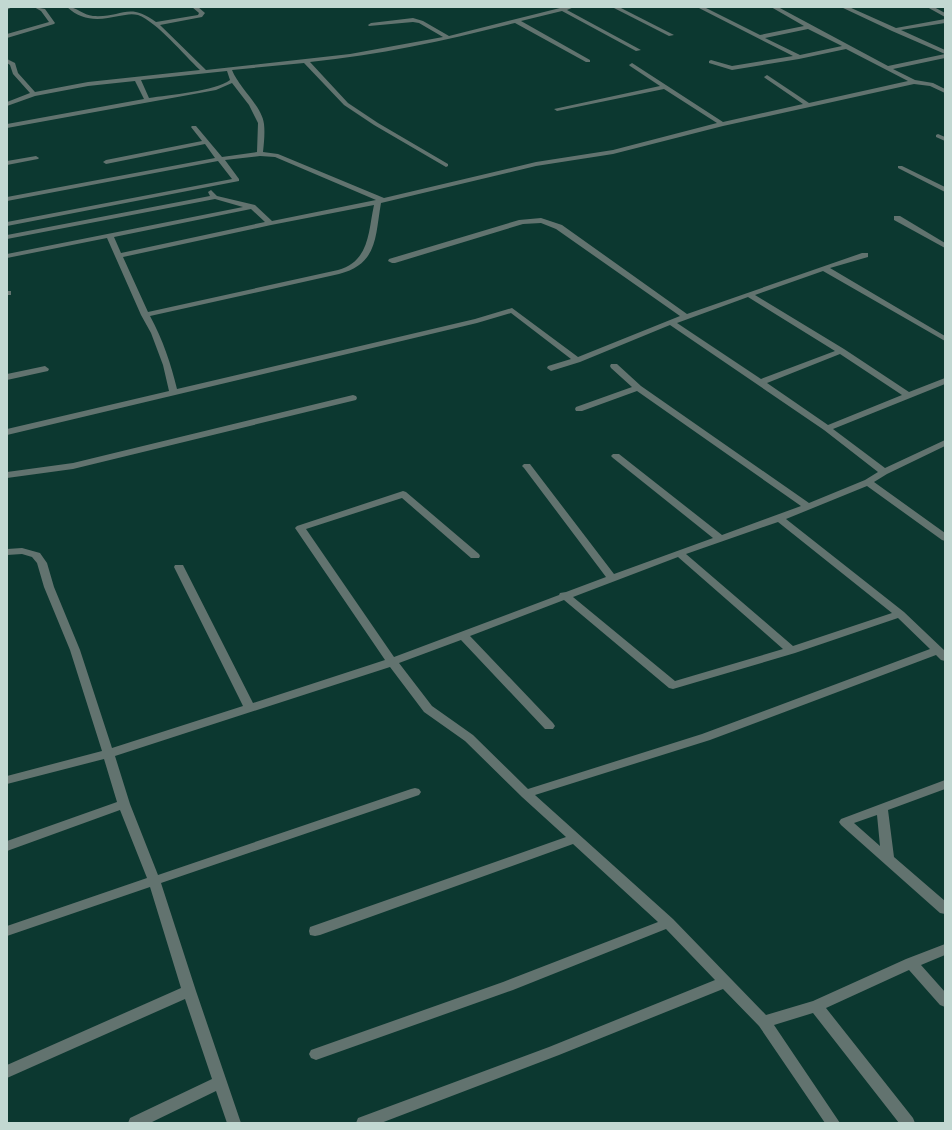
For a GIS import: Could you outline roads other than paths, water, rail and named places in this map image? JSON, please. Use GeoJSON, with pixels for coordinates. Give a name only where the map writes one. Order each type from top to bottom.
{"type":"FeatureCollection","features":[{"type":"Feature","properties":{"kind":"street"},"geometry":{"type":"LineString","coordinates":[[7,36],[52,23],[42,10],[37,7]]}},
{"type":"Feature","properties":{"kind":"street"},"geometry":{"type":"LineString","coordinates":[[70,7],[81,15],[94,19],[133,12],[141,14],[155,24],[204,71]]}},
{"type":"Feature","properties":{"kind":"street"},"geometry":{"type":"LineString","coordinates":[[155,24],[200,16],[202,13],[195,7]]}},
{"type":"Feature","properties":{"kind":"street"},"geometry":{"type":"LineString","coordinates":[[7,104],[34,94],[88,84],[350,56],[448,38],[571,7]]}},
{"type":"Feature","properties":{"kind":"street"},"geometry":{"type":"LineString","coordinates":[[615,7],[671,35]]}},
{"type":"Feature","properties":{"kind":"street"},"geometry":{"type":"LineString","coordinates":[[700,7],[799,56]]}},
{"type":"Feature","properties":{"kind":"street"},"geometry":{"type":"LineString","coordinates":[[774,7],[914,82]]}},
{"type":"Feature","properties":{"kind":"street"},"geometry":{"type":"LineString","coordinates":[[844,7],[945,52]]}},
{"type":"Feature","properties":{"kind":"street"},"geometry":{"type":"LineString","coordinates":[[930,7],[945,15]]}},
{"type":"Feature","properties":{"kind":"street"},"geometry":{"type":"LineString","coordinates":[[562,9],[638,50]]}},
{"type":"Feature","properties":{"kind":"street"},"geometry":{"type":"LineString","coordinates":[[371,25],[413,20],[421,22],[448,38]]}},
{"type":"Feature","properties":{"kind":"street"},"geometry":{"type":"LineString","coordinates":[[516,21],[588,61]]}},
{"type":"Feature","properties":{"kind":"street"},"geometry":{"type":"LineString","coordinates":[[893,30],[945,22]]}},
{"type":"Feature","properties":{"kind":"street"},"geometry":{"type":"LineString","coordinates":[[759,36],[809,27]]}},
{"type":"Feature","properties":{"kind":"street"},"geometry":{"type":"LineString","coordinates":[[711,62],[732,68],[847,47]]}},
{"type":"Feature","properties":{"kind":"street"},"geometry":{"type":"LineString","coordinates":[[888,68],[945,56]]}},
{"type":"Feature","properties":{"kind":"street"},"geometry":{"type":"LineString","coordinates":[[7,61],[13,64],[15,73],[34,94]]}},
{"type":"Feature","properties":{"kind":"street"},"geometry":{"type":"LineString","coordinates":[[306,61],[346,104],[376,124],[446,165]]}},
{"type":"Feature","properties":{"kind":"street"},"geometry":{"type":"LineString","coordinates":[[632,66],[722,124]]}},
{"type":"Feature","properties":{"kind":"street"},"geometry":{"type":"LineString","coordinates":[[230,69],[233,80],[252,105],[261,123],[260,154]]}},
{"type":"Feature","properties":{"kind":"street"},"geometry":{"type":"LineString","coordinates":[[7,75],[15,73]]}},
{"type":"Feature","properties":{"kind":"street"},"geometry":{"type":"LineString","coordinates":[[767,77],[808,105]]}},
{"type":"Feature","properties":{"kind":"street"},"geometry":{"type":"LineString","coordinates":[[137,79],[147,100]]}},
{"type":"Feature","properties":{"kind":"street"},"geometry":{"type":"LineString","coordinates":[[7,126],[216,88],[233,80]]}},
{"type":"Feature","properties":{"kind":"street"},"geometry":{"type":"LineString","coordinates":[[119,256],[271,223],[381,202],[536,164],[613,152],[722,124],[914,82],[931,84],[945,91]]}},
{"type":"Feature","properties":{"kind":"street"},"geometry":{"type":"LineString","coordinates":[[557,109],[665,87]]}},
{"type":"Feature","properties":{"kind":"street"},"geometry":{"type":"LineString","coordinates":[[7,224],[237,180],[194,127]]}},
{"type":"Feature","properties":{"kind":"street"},"geometry":{"type":"LineString","coordinates":[[938,136],[945,140]]}},
{"type":"Feature","properties":{"kind":"street"},"geometry":{"type":"LineString","coordinates":[[106,162],[206,142]]}},
{"type":"Feature","properties":{"kind":"street"},"geometry":{"type":"LineString","coordinates":[[7,199],[220,159],[260,154],[276,155],[381,202]]}},
{"type":"Feature","properties":{"kind":"street"},"geometry":{"type":"LineString","coordinates":[[7,163],[36,158]]}},
{"type":"Feature","properties":{"kind":"street"},"geometry":{"type":"LineString","coordinates":[[900,167],[945,190]]}},
{"type":"Feature","properties":{"kind":"street"},"geometry":{"type":"LineString","coordinates":[[207,186],[215,197]]}},
{"type":"Feature","properties":{"kind":"street"},"geometry":{"type":"LineString","coordinates":[[7,237],[215,197],[252,208],[271,223]]}},
{"type":"Feature","properties":{"kind":"street"},"geometry":{"type":"LineString","coordinates":[[145,315],[345,270],[357,264],[365,256],[381,202]]}},
{"type":"Feature","properties":{"kind":"street"},"geometry":{"type":"LineString","coordinates":[[7,256],[252,208]]}},
{"type":"Feature","properties":{"kind":"street"},"geometry":{"type":"LineString","coordinates":[[897,218],[945,246]]}},
{"type":"Feature","properties":{"kind":"street"},"geometry":{"type":"LineString","coordinates":[[392,262],[522,222],[536,220],[547,221],[559,227],[687,317]]}},
{"type":"Feature","properties":{"kind":"street"},"geometry":{"type":"LineString","coordinates":[[109,235],[145,315],[155,332],[167,365],[174,393]]}},
{"type":"Feature","properties":{"kind":"street"},"geometry":{"type":"LineString","coordinates":[[551,368],[577,360],[672,322],[865,255]]}},
{"type":"Feature","properties":{"kind":"street"},"geometry":{"type":"LineString","coordinates":[[824,268],[945,339]]}},
{"type":"Feature","properties":{"kind":"street"},"geometry":{"type":"LineString","coordinates":[[750,295],[842,351],[907,395]]}},
{"type":"Feature","properties":{"kind":"street"},"geometry":{"type":"LineString","coordinates":[[7,432],[477,321],[512,310],[577,360]]}},
{"type":"Feature","properties":{"kind":"street"},"geometry":{"type":"LineString","coordinates":[[672,322],[826,428],[884,472]]}},
{"type":"Feature","properties":{"kind":"street"},"geometry":{"type":"LineString","coordinates":[[760,383],[842,351]]}},
{"type":"Feature","properties":{"kind":"street"},"geometry":{"type":"LineString","coordinates":[[614,366],[638,388],[808,507]]}},
{"type":"Feature","properties":{"kind":"street"},"geometry":{"type":"LineString","coordinates":[[7,377],[45,369]]}},
{"type":"Feature","properties":{"kind":"street"},"geometry":{"type":"LineString","coordinates":[[826,428],[945,381]]}},
{"type":"Feature","properties":{"kind":"street"},"geometry":{"type":"LineString","coordinates":[[579,409],[638,388]]}},
{"type":"Feature","properties":{"kind":"street"},"geometry":{"type":"LineString","coordinates":[[7,475],[73,466],[353,398]]}},
{"type":"Feature","properties":{"kind":"street"},"geometry":{"type":"LineString","coordinates":[[7,780],[108,754],[249,707],[392,662],[464,636],[564,595],[808,507],[868,482],[884,472],[945,443]]}},
{"type":"Feature","properties":{"kind":"street"},"geometry":{"type":"LineString","coordinates":[[616,456],[720,539]]}},
{"type":"Feature","properties":{"kind":"street"},"geometry":{"type":"LineString","coordinates":[[527,466],[612,578]]}},
{"type":"Feature","properties":{"kind":"street"},"geometry":{"type":"LineString","coordinates":[[868,482],[945,538]]}},
{"type":"Feature","properties":{"kind":"street"},"geometry":{"type":"LineString","coordinates":[[475,556],[403,494],[300,528],[392,662],[428,709],[469,738],[526,794],[668,923],[726,982],[764,1022],[833,1123]]}},
{"type":"Feature","properties":{"kind":"street"},"geometry":{"type":"LineString","coordinates":[[526,794],[706,737],[941,653],[900,614],[779,518]]}},
{"type":"Feature","properties":{"kind":"street"},"geometry":{"type":"LineString","coordinates":[[7,552],[22,551],[36,555],[42,563],[49,587],[74,650],[124,804],[154,880],[189,991],[234,1123]]}},
{"type":"Feature","properties":{"kind":"street"},"geometry":{"type":"LineString","coordinates":[[679,553],[791,650]]}},
{"type":"Feature","properties":{"kind":"street"},"geometry":{"type":"LineString","coordinates":[[179,567],[249,707]]}},
{"type":"Feature","properties":{"kind":"street"},"geometry":{"type":"LineString","coordinates":[[564,595],[673,685],[791,650],[900,614]]}},
{"type":"Feature","properties":{"kind":"street"},"geometry":{"type":"LineString","coordinates":[[464,636],[549,726]]}},
{"type":"Feature","properties":{"kind":"street"},"geometry":{"type":"LineString","coordinates":[[945,784],[845,822],[945,909]]}},
{"type":"Feature","properties":{"kind":"street"},"geometry":{"type":"LineString","coordinates":[[7,931],[415,792]]}},
{"type":"Feature","properties":{"kind":"street"},"geometry":{"type":"LineString","coordinates":[[7,846],[124,804]]}},
{"type":"Feature","properties":{"kind":"street"},"geometry":{"type":"LineString","coordinates":[[882,807],[888,859]]}},
{"type":"Feature","properties":{"kind":"street"},"geometry":{"type":"LineString","coordinates":[[315,931],[575,839]]}},
{"type":"Feature","properties":{"kind":"street"},"geometry":{"type":"LineString","coordinates":[[316,1054],[508,986],[668,923]]}},
{"type":"Feature","properties":{"kind":"street"},"geometry":{"type":"LineString","coordinates":[[764,1022],[816,1006],[945,949]]}},
{"type":"Feature","properties":{"kind":"street"},"geometry":{"type":"LineString","coordinates":[[911,963],[945,1001]]}},
{"type":"Feature","properties":{"kind":"street"},"geometry":{"type":"LineString","coordinates":[[363,1123],[554,1051],[726,982]]}},
{"type":"Feature","properties":{"kind":"street"},"geometry":{"type":"LineString","coordinates":[[7,1072],[189,991]]}},
{"type":"Feature","properties":{"kind":"street"},"geometry":{"type":"LineString","coordinates":[[816,1006],[908,1123]]}},
{"type":"Feature","properties":{"kind":"street"},"geometry":{"type":"LineString","coordinates":[[135,1123],[220,1082]]}}]}
